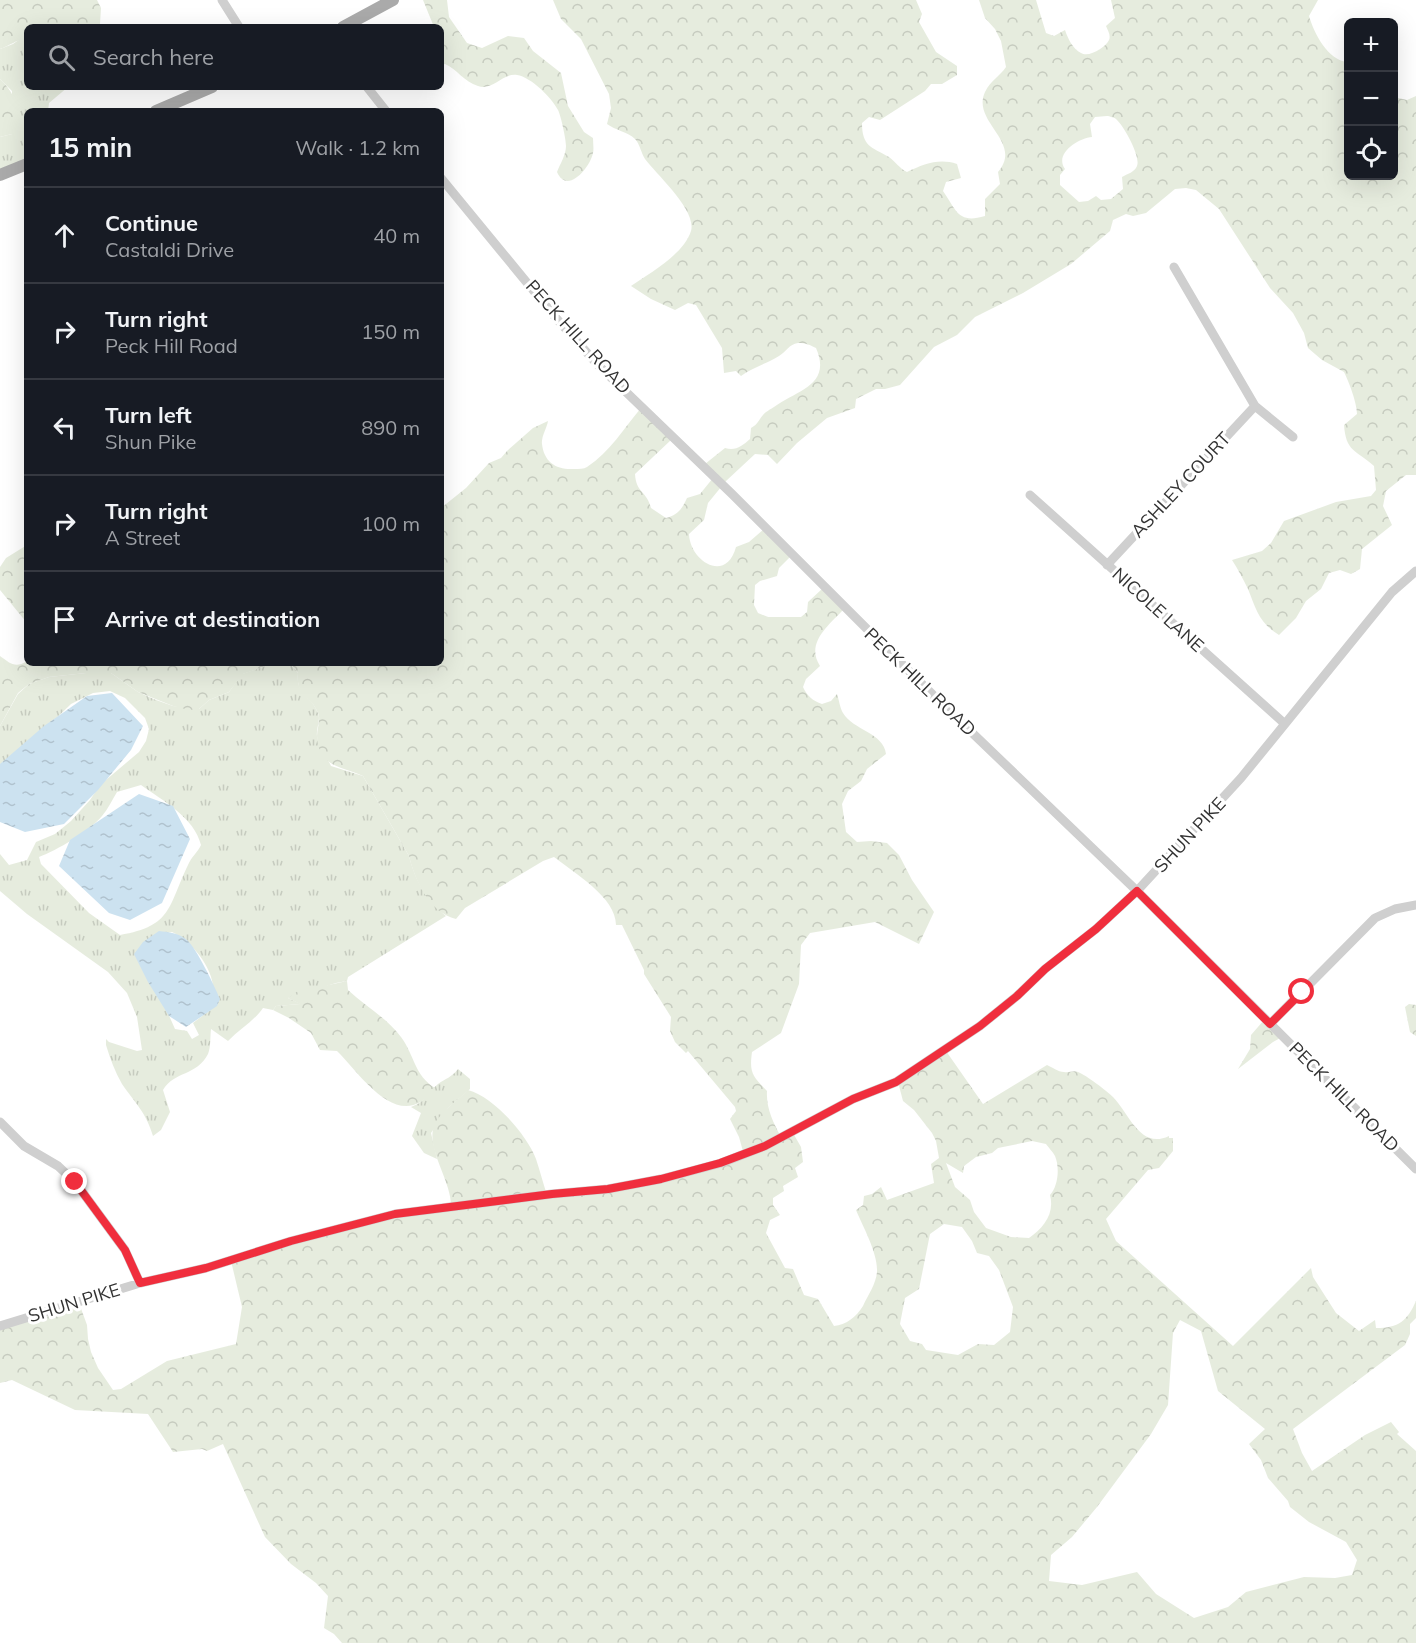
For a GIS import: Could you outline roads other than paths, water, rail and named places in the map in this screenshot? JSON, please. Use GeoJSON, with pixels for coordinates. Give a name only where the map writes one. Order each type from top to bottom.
{"type":"FeatureCollection","features":[{"type":"Feature","properties":{"kind":"main road"},"geometry":{"type":"LineString","coordinates":[[349,24],[393,0]]}},
{"type":"Feature","properties":{"kind":"main road"},"geometry":{"type":"LineString","coordinates":[[163,108],[205,90]]}},
{"type":"Feature","properties":{"kind":"main road"},"geometry":{"type":"LineString","coordinates":[[0,175],[24,165]]}},
{"type":"Feature","properties":{"kind":"street"},"geometry":{"type":"LineString","coordinates":[[222,0],[237,24]]}},
{"type":"Feature","properties":{"kind":"street"},"geometry":{"type":"LineString","coordinates":[[369,90],[384,108]]}},
{"type":"Feature","properties":{"kind":"street","name":"PECK HILL ROAD"},"geometry":{"type":"LineString","coordinates":[[444,182],[556,318],[598,365],[732,494],[939,701],[1137,891],[1416,1169]]}},
{"type":"Feature","properties":{"kind":"street"},"geometry":{"type":"LineString","coordinates":[[1174,267],[1255,406],[1293,437]]}},
{"type":"Feature","properties":{"kind":"street","name":"ASHLEY COURT"},"geometry":{"type":"LineString","coordinates":[[1107,565],[1255,406]]}},
{"type":"Feature","properties":{"kind":"street","name":"NICOLE LANE"},"geometry":{"type":"LineString","coordinates":[[1030,495],[1285,724]]}},
{"type":"Feature","properties":{"kind":"street","name":"SHUN PIKE"},"geometry":{"type":"LineString","coordinates":[[0,1326],[140,1283],[206,1268],[291,1241],[395,1214],[608,1189],[661,1179],[765,1146],[853,1099],[896,1082],[980,1026],[1017,996],[1045,969],[1096,929],[1137,891],[1210,814],[1392,592],[1416,572]]}},
{"type":"Feature","properties":{"kind":"street"},"geometry":{"type":"LineString","coordinates":[[1270,1024],[1375,918],[1395,909],[1416,905]]}},
{"type":"Feature","properties":{"kind":"street"},"geometry":{"type":"LineString","coordinates":[[0,1122],[24,1146],[58,1166],[75,1182],[125,1250],[140,1283]]}},
{"type":"Feature","properties":{"kind":"water"},"geometry":{"type":"Polygon","coordinates":[[[112,693],[143,726],[131,750],[98,790],[64,824],[25,832],[0,822],[0,764],[44,726],[87,696],[112,693]]]}},
{"type":"Feature","properties":{"kind":"water"},"geometry":{"type":"Polygon","coordinates":[[[139,794],[173,806],[190,839],[162,903],[130,920],[109,913],[59,866],[70,840],[139,794]]]}},
{"type":"Feature","properties":{"kind":"water"},"geometry":{"type":"Polygon","coordinates":[[[159,931],[177,934],[187,940],[200,959],[220,999],[217,1006],[186,1027],[169,1016],[134,954],[143,942],[159,931]]]}}]}
